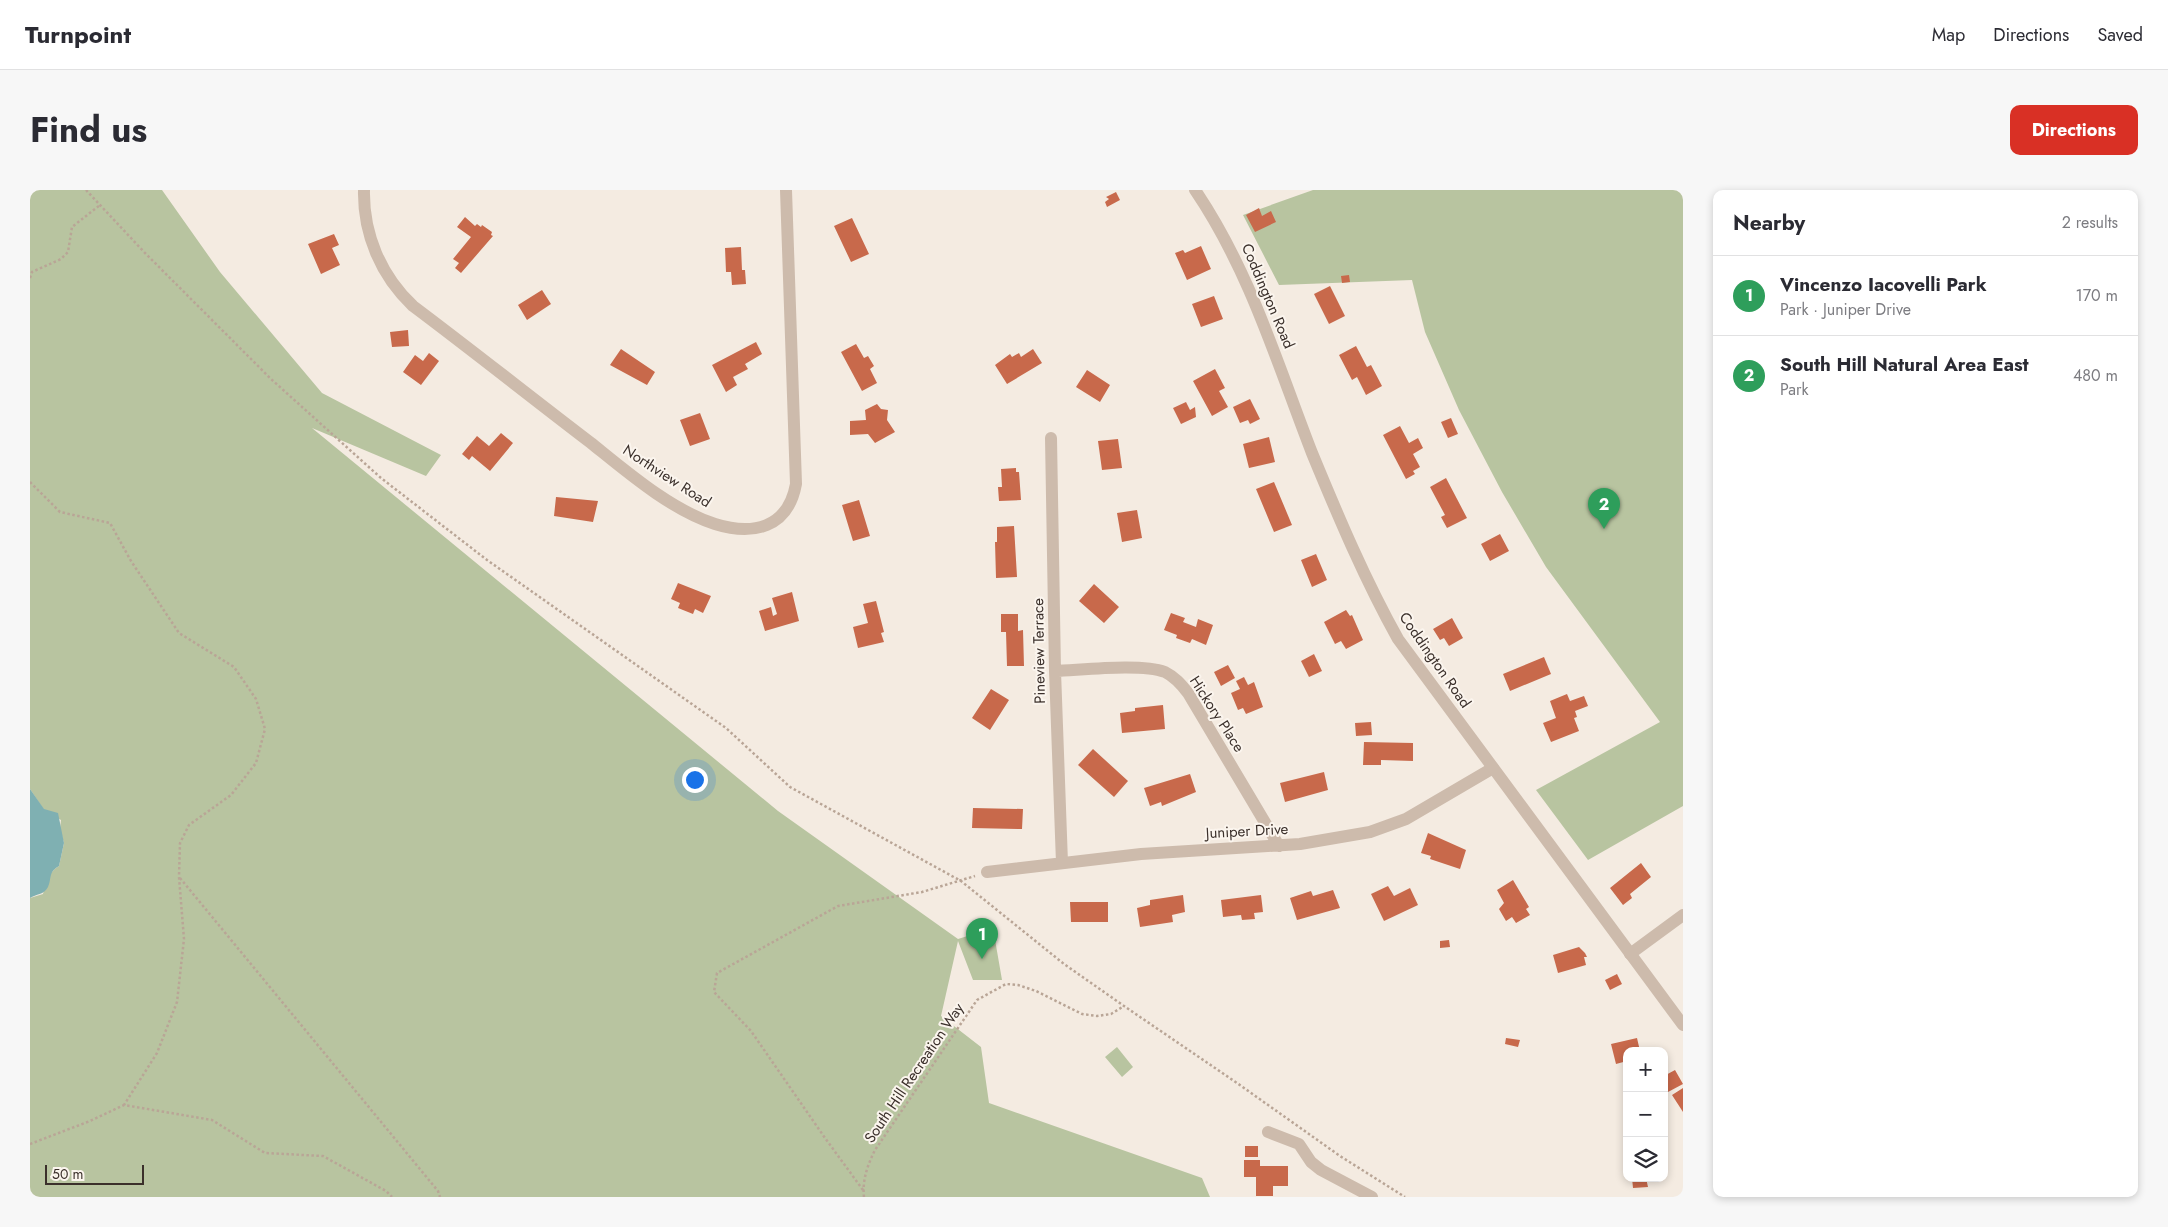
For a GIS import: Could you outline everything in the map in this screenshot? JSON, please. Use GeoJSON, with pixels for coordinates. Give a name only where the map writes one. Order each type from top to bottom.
{"type":"FeatureCollection","features":[{"type":"Feature","properties":{"kind":"street","name":"Northview Road"},"geometry":{"type":"LineString","coordinates":[[364,190],[365,215],[373,246],[385,272],[413,306],[632,475],[689,514],[714,524],[747,530],[768,525],[784,513],[794,494],[796,484],[786,190]]}},
{"type":"Feature","properties":{"kind":"street","name":"Coddington Road"},"geometry":{"type":"LineString","coordinates":[[1196,190],[1238,264],[1270,340],[1312,453],[1374,594],[1398,640],[1683,1025]]}},
{"type":"Feature","properties":{"kind":"street","name":"Pineview Terrace"},"geometry":{"type":"LineString","coordinates":[[1051,438],[1055,671],[1062,863]]}},
{"type":"Feature","properties":{"kind":"street","name":"Hickory Place"},"geometry":{"type":"LineString","coordinates":[[1055,671],[1144,669],[1164,672],[1173,677],[1188,693],[1279,846]]}},
{"type":"Feature","properties":{"kind":"street","name":"Juniper Drive"},"geometry":{"type":"LineString","coordinates":[[987,872],[1141,854],[1279,846],[1341,838],[1392,825],[1493,768]]}},
{"type":"Feature","properties":{"kind":"street"},"geometry":{"type":"LineString","coordinates":[[1630,954],[1683,915]]}},
{"type":"Feature","properties":{"kind":"street"},"geometry":{"type":"LineString","coordinates":[[1268,1132],[1299,1144],[1311,1162],[1321,1170],[1372,1197]]}},
{"type":"Feature","properties":{"kind":"path"},"geometry":{"type":"LineString","coordinates":[[86,190],[271,380],[381,478],[487,560],[726,728],[790,787],[961,881],[1064,964],[1340,1156],[1405,1197]]}},
{"type":"Feature","properties":{"kind":"path"},"geometry":{"type":"LineString","coordinates":[[30,278],[31,270],[61,259],[68,252],[72,227],[100,205]]}},
{"type":"Feature","properties":{"kind":"path"},"geometry":{"type":"LineString","coordinates":[[30,482],[60,512],[110,523],[131,561],[179,633],[234,667],[256,699],[265,729],[256,762],[231,796],[189,825],[180,843],[179,877],[184,939],[177,1002],[157,1054],[124,1105],[90,1121],[30,1144]]}},
{"type":"Feature","properties":{"kind":"path"},"geometry":{"type":"LineString","coordinates":[[863,1190],[751,1031],[714,992],[717,973],[838,906],[922,892],[987,872]]}},
{"type":"Feature","properties":{"kind":"path"},"geometry":{"type":"LineString","coordinates":[[179,877],[401,1144],[438,1191],[440,1197]]}},
{"type":"Feature","properties":{"kind":"path","name":"South Hill Recreation Way"},"geometry":{"type":"LineString","coordinates":[[864,1197],[863,1190],[868,1164],[875,1150],[977,1000],[1006,984],[1018,985],[1036,991],[1082,1014],[1097,1016],[1111,1014],[1124,1006]]}},
{"type":"Feature","properties":{"kind":"path"},"geometry":{"type":"LineString","coordinates":[[124,1105],[212,1120],[265,1153],[323,1156],[386,1191],[392,1197]]}},
{"type":"Feature","properties":{"kind":"green space"},"geometry":{"type":"Polygon","coordinates":[[[30,190],[162,190],[220,272],[322,393],[441,455],[426,476],[312,428],[778,811],[958,939],[993,928],[1002,980],[973,980],[958,941],[941,1016],[981,1047],[989,1103],[1202,1178],[1210,1197],[30,1197],[30,898],[43,894],[50,874],[59,866],[64,843],[60,829],[61,820],[44,810],[30,789],[30,190]]]}},
{"type":"Feature","properties":{"kind":"green space"},"geometry":{"type":"Polygon","coordinates":[[[1313,190],[1683,190],[1683,806],[1588,860],[1536,790],[1660,722],[1546,567],[1502,492],[1459,410],[1425,332],[1412,280],[1279,285],[1243,215],[1313,190]]]}},
{"type":"Feature","properties":{"kind":"green space"},"geometry":{"type":"Polygon","coordinates":[[[1117,1047],[1133,1067],[1122,1077],[1105,1057],[1117,1047]]]}},
{"type":"Feature","properties":{"kind":"water"},"geometry":{"type":"Polygon","coordinates":[[[30,789],[44,809],[58,813],[64,843],[59,866],[52,873],[48,887],[42,893],[30,898],[30,789]]]}},
{"type":"Feature","properties":{"kind":"building"},"geometry":{"type":"Polygon","coordinates":[[[1116,192],[1120,200],[1107,207],[1105,202],[1109,199],[1106,197],[1116,192]]]}},
{"type":"Feature","properties":{"kind":"building"},"geometry":{"type":"Polygon","coordinates":[[[1259,208],[1262,216],[1271,211],[1276,222],[1255,232],[1246,215],[1259,208]]]}},
{"type":"Feature","properties":{"kind":"building"},"geometry":{"type":"Polygon","coordinates":[[[465,217],[475,226],[477,224],[481,227],[482,225],[492,232],[491,235],[493,236],[461,273],[455,268],[459,263],[453,259],[471,237],[457,227],[465,217]]]}},
{"type":"Feature","properties":{"kind":"building"},"geometry":{"type":"Polygon","coordinates":[[[852,218],[869,254],[851,262],[834,226],[852,218]]]}},
{"type":"Feature","properties":{"kind":"building"},"geometry":{"type":"Polygon","coordinates":[[[334,234],[339,245],[332,248],[340,265],[321,274],[308,244],[334,234]]]}},
{"type":"Feature","properties":{"kind":"building"},"geometry":{"type":"Polygon","coordinates":[[[1201,246],[1211,269],[1187,280],[1175,253],[1183,250],[1185,253],[1201,246]]]}},
{"type":"Feature","properties":{"kind":"building"},"geometry":{"type":"Polygon","coordinates":[[[741,247],[742,270],[745,270],[746,284],[732,285],[731,272],[726,272],[725,248],[741,247]]]}},
{"type":"Feature","properties":{"kind":"building"},"geometry":{"type":"Polygon","coordinates":[[[1349,275],[1350,282],[1342,283],[1341,276],[1349,275]]]}},
{"type":"Feature","properties":{"kind":"building"},"geometry":{"type":"Polygon","coordinates":[[[1330,286],[1345,316],[1329,324],[1314,294],[1330,286]]]}},
{"type":"Feature","properties":{"kind":"building"},"geometry":{"type":"Polygon","coordinates":[[[542,290],[551,304],[527,320],[518,305],[542,290]]]}},
{"type":"Feature","properties":{"kind":"building"},"geometry":{"type":"Polygon","coordinates":[[[1214,296],[1223,319],[1201,327],[1192,304],[1214,296]]]}},
{"type":"Feature","properties":{"kind":"building"},"geometry":{"type":"Polygon","coordinates":[[[408,330],[409,346],[392,347],[390,332],[408,330]]]}},
{"type":"Feature","properties":{"kind":"building"},"geometry":{"type":"Polygon","coordinates":[[[756,342],[762,354],[745,364],[748,369],[733,377],[737,385],[726,392],[712,365],[756,342]]]}},
{"type":"Feature","properties":{"kind":"building"},"geometry":{"type":"Polygon","coordinates":[[[856,344],[864,358],[868,356],[874,366],[870,369],[877,383],[862,391],[841,352],[856,344]]]}},
{"type":"Feature","properties":{"kind":"building"},"geometry":{"type":"Polygon","coordinates":[[[1356,346],[1367,367],[1371,365],[1382,386],[1366,395],[1357,377],[1352,380],[1339,355],[1356,346]]]}},
{"type":"Feature","properties":{"kind":"building"},"geometry":{"type":"Polygon","coordinates":[[[621,349],[655,372],[647,385],[610,365],[621,349]]]}},
{"type":"Feature","properties":{"kind":"building"},"geometry":{"type":"Polygon","coordinates":[[[1033,349],[1042,363],[1007,384],[995,365],[1010,354],[1012,357],[1019,353],[1021,357],[1033,349]]]}},
{"type":"Feature","properties":{"kind":"building"},"geometry":{"type":"Polygon","coordinates":[[[429,353],[439,361],[421,385],[403,372],[415,355],[423,361],[429,353]]]}},
{"type":"Feature","properties":{"kind":"building"},"geometry":{"type":"Polygon","coordinates":[[[1215,369],[1225,388],[1219,391],[1228,407],[1212,416],[1193,381],[1215,369]]]}},
{"type":"Feature","properties":{"kind":"building"},"geometry":{"type":"Polygon","coordinates":[[[1087,370],[1110,385],[1100,402],[1076,387],[1087,370]]]}},
{"type":"Feature","properties":{"kind":"building"},"geometry":{"type":"Polygon","coordinates":[[[1250,399],[1260,419],[1250,424],[1248,420],[1240,423],[1233,407],[1250,399]]]}},
{"type":"Feature","properties":{"kind":"building"},"geometry":{"type":"Polygon","coordinates":[[[1186,402],[1190,410],[1195,407],[1196,417],[1181,424],[1173,408],[1186,402]]]}},
{"type":"Feature","properties":{"kind":"building"},"geometry":{"type":"Polygon","coordinates":[[[877,404],[881,409],[888,410],[887,420],[895,432],[875,443],[868,434],[850,435],[850,421],[866,420],[865,410],[877,404]]]}},
{"type":"Feature","properties":{"kind":"building"},"geometry":{"type":"Polygon","coordinates":[[[700,413],[710,439],[690,446],[680,420],[700,413]]]}},
{"type":"Feature","properties":{"kind":"building"},"geometry":{"type":"Polygon","coordinates":[[[1451,418],[1458,434],[1448,438],[1441,422],[1451,418]]]}},
{"type":"Feature","properties":{"kind":"building"},"geometry":{"type":"Polygon","coordinates":[[[1400,426],[1409,443],[1418,438],[1423,448],[1413,454],[1420,467],[1413,471],[1415,474],[1406,479],[1383,435],[1400,426]]]}},
{"type":"Feature","properties":{"kind":"building"},"geometry":{"type":"Polygon","coordinates":[[[501,433],[513,443],[490,471],[472,456],[469,460],[462,454],[477,436],[489,446],[501,433]]]}},
{"type":"Feature","properties":{"kind":"building"},"geometry":{"type":"Polygon","coordinates":[[[1269,437],[1275,462],[1249,468],[1243,444],[1269,437]]]}},
{"type":"Feature","properties":{"kind":"building"},"geometry":{"type":"Polygon","coordinates":[[[1118,439],[1122,468],[1102,470],[1098,441],[1118,439]]]}},
{"type":"Feature","properties":{"kind":"building"},"geometry":{"type":"Polygon","coordinates":[[[1016,468],[1016,472],[1019,472],[1021,500],[999,501],[998,487],[1002,487],[1001,469],[1016,468]]]}},
{"type":"Feature","properties":{"kind":"building"},"geometry":{"type":"Polygon","coordinates":[[[1446,478],[1467,518],[1447,528],[1441,517],[1445,515],[1430,487],[1446,478]]]}},
{"type":"Feature","properties":{"kind":"building"},"geometry":{"type":"Polygon","coordinates":[[[1274,482],[1292,525],[1274,532],[1256,489],[1274,482]]]}},
{"type":"Feature","properties":{"kind":"building"},"geometry":{"type":"Polygon","coordinates":[[[556,497],[598,501],[593,522],[554,516],[556,497]]]}},
{"type":"Feature","properties":{"kind":"building"},"geometry":{"type":"Polygon","coordinates":[[[859,500],[870,536],[853,541],[842,505],[859,500]]]}},
{"type":"Feature","properties":{"kind":"building"},"geometry":{"type":"Polygon","coordinates":[[[1137,510],[1142,538],[1122,542],[1117,513],[1137,510]]]}},
{"type":"Feature","properties":{"kind":"building"},"geometry":{"type":"Polygon","coordinates":[[[1014,526],[1017,577],[996,578],[995,542],[997,542],[997,527],[1014,526]]]}},
{"type":"Feature","properties":{"kind":"building"},"geometry":{"type":"Polygon","coordinates":[[[1500,534],[1509,551],[1490,561],[1481,544],[1500,534]]]}},
{"type":"Feature","properties":{"kind":"building"},"geometry":{"type":"Polygon","coordinates":[[[1316,554],[1327,580],[1312,587],[1301,560],[1316,554]]]}},
{"type":"Feature","properties":{"kind":"building"},"geometry":{"type":"Polygon","coordinates":[[[678,583],[711,596],[703,613],[695,609],[693,614],[678,608],[680,603],[671,599],[678,583]]]}},
{"type":"Feature","properties":{"kind":"building"},"geometry":{"type":"Polygon","coordinates":[[[1094,584],[1119,607],[1104,623],[1079,601],[1094,584]]]}},
{"type":"Feature","properties":{"kind":"building"},"geometry":{"type":"Polygon","coordinates":[[[792,592],[799,621],[765,631],[759,611],[771,607],[773,616],[777,614],[772,598],[792,592]]]}},
{"type":"Feature","properties":{"kind":"building"},"geometry":{"type":"Polygon","coordinates":[[[876,601],[884,632],[881,633],[884,642],[858,648],[853,627],[868,623],[863,604],[876,601]]]}},
{"type":"Feature","properties":{"kind":"building"},"geometry":{"type":"Polygon","coordinates":[[[1346,610],[1350,616],[1352,615],[1363,640],[1346,649],[1341,641],[1335,644],[1324,622],[1346,610]]]}},
{"type":"Feature","properties":{"kind":"building"},"geometry":{"type":"Polygon","coordinates":[[[1171,613],[1185,618],[1183,622],[1196,627],[1198,619],[1213,625],[1206,645],[1192,639],[1190,643],[1176,638],[1177,635],[1164,630],[1171,613]]]}},
{"type":"Feature","properties":{"kind":"building"},"geometry":{"type":"Polygon","coordinates":[[[1001,614],[1018,614],[1018,631],[1023,630],[1024,666],[1007,666],[1006,632],[1001,632],[1001,614]]]}},
{"type":"Feature","properties":{"kind":"building"},"geometry":{"type":"Polygon","coordinates":[[[1452,618],[1463,638],[1449,646],[1444,638],[1440,640],[1433,629],[1452,618]]]}},
{"type":"Feature","properties":{"kind":"building"},"geometry":{"type":"Polygon","coordinates":[[[1314,654],[1322,671],[1309,677],[1301,661],[1314,654]]]}},
{"type":"Feature","properties":{"kind":"building"},"geometry":{"type":"Polygon","coordinates":[[[1544,657],[1551,674],[1510,691],[1503,674],[1544,657]]]}},
{"type":"Feature","properties":{"kind":"building"},"geometry":{"type":"Polygon","coordinates":[[[1228,665],[1235,678],[1221,686],[1214,672],[1228,665]]]}},
{"type":"Feature","properties":{"kind":"building"},"geometry":{"type":"Polygon","coordinates":[[[1244,677],[1248,685],[1254,682],[1263,707],[1246,714],[1243,708],[1238,710],[1231,693],[1240,689],[1236,681],[1244,677]]]}},
{"type":"Feature","properties":{"kind":"building"},"geometry":{"type":"Polygon","coordinates":[[[991,689],[1009,700],[990,730],[972,718],[991,689]]]}},
{"type":"Feature","properties":{"kind":"building"},"geometry":{"type":"Polygon","coordinates":[[[1567,694],[1570,701],[1584,696],[1588,706],[1575,711],[1577,717],[1574,718],[1579,731],[1551,742],[1543,723],[1556,718],[1550,701],[1567,694]]]}},
{"type":"Feature","properties":{"kind":"building"},"geometry":{"type":"Polygon","coordinates":[[[1163,705],[1165,729],[1122,733],[1120,713],[1135,711],[1135,708],[1163,705]]]}},
{"type":"Feature","properties":{"kind":"building"},"geometry":{"type":"Polygon","coordinates":[[[1371,722],[1372,735],[1356,736],[1355,723],[1371,722]]]}},
{"type":"Feature","properties":{"kind":"building"},"geometry":{"type":"Polygon","coordinates":[[[1364,742],[1413,743],[1413,761],[1381,760],[1381,765],[1363,765],[1364,742]]]}},
{"type":"Feature","properties":{"kind":"building"},"geometry":{"type":"Polygon","coordinates":[[[1093,749],[1128,781],[1114,797],[1078,765],[1093,749]]]}},
{"type":"Feature","properties":{"kind":"building"},"geometry":{"type":"Polygon","coordinates":[[[1324,772],[1328,790],[1285,802],[1280,783],[1324,772]]]}},
{"type":"Feature","properties":{"kind":"building"},"geometry":{"type":"Polygon","coordinates":[[[1190,774],[1196,792],[1162,806],[1161,802],[1150,806],[1144,788],[1190,774]]]}},
{"type":"Feature","properties":{"kind":"building"},"geometry":{"type":"Polygon","coordinates":[[[973,808],[1023,809],[1022,829],[972,828],[973,808]]]}},
{"type":"Feature","properties":{"kind":"building"},"geometry":{"type":"Polygon","coordinates":[[[1428,833],[1466,850],[1460,869],[1430,859],[1431,856],[1421,853],[1428,833]]]}},
{"type":"Feature","properties":{"kind":"building"},"geometry":{"type":"Polygon","coordinates":[[[1641,863],[1651,877],[1630,894],[1632,898],[1623,905],[1610,888],[1641,863]]]}},
{"type":"Feature","properties":{"kind":"building"},"geometry":{"type":"Polygon","coordinates":[[[1513,880],[1529,907],[1526,909],[1530,915],[1516,923],[1512,917],[1506,921],[1499,909],[1504,903],[1497,890],[1513,880]]]}},
{"type":"Feature","properties":{"kind":"building"},"geometry":{"type":"Polygon","coordinates":[[[1388,886],[1394,896],[1410,888],[1418,905],[1384,921],[1371,894],[1388,886]]]}},
{"type":"Feature","properties":{"kind":"building"},"geometry":{"type":"Polygon","coordinates":[[[1333,890],[1340,908],[1297,920],[1290,898],[1311,891],[1313,896],[1333,890]]]}},
{"type":"Feature","properties":{"kind":"building"},"geometry":{"type":"Polygon","coordinates":[[[1183,895],[1185,912],[1172,915],[1173,922],[1140,927],[1137,908],[1150,905],[1150,900],[1183,895]]]}},
{"type":"Feature","properties":{"kind":"building"},"geometry":{"type":"Polygon","coordinates":[[[1261,895],[1263,912],[1254,913],[1255,919],[1242,920],[1241,915],[1223,917],[1221,900],[1261,895]]]}},
{"type":"Feature","properties":{"kind":"building"},"geometry":{"type":"Polygon","coordinates":[[[1070,902],[1108,902],[1108,922],[1071,922],[1070,902]]]}},
{"type":"Feature","properties":{"kind":"building"},"geometry":{"type":"Polygon","coordinates":[[[1449,940],[1450,947],[1440,948],[1440,941],[1449,940]]]}},
{"type":"Feature","properties":{"kind":"building"},"geometry":{"type":"Polygon","coordinates":[[[1579,947],[1587,957],[1584,957],[1586,965],[1558,973],[1553,955],[1579,947]]]}},
{"type":"Feature","properties":{"kind":"building"},"geometry":{"type":"Polygon","coordinates":[[[1617,974],[1622,984],[1610,990],[1605,980],[1617,974]]]}},
{"type":"Feature","properties":{"kind":"building"},"geometry":{"type":"Polygon","coordinates":[[[1506,1038],[1520,1040],[1518,1047],[1505,1044],[1506,1038]]]}},
{"type":"Feature","properties":{"kind":"building"},"geometry":{"type":"Polygon","coordinates":[[[1637,1038],[1639,1047],[1623,1047],[1623,1062],[1616,1064],[1611,1044],[1637,1038]]]}},
{"type":"Feature","properties":{"kind":"building"},"geometry":{"type":"Polygon","coordinates":[[[1675,1070],[1683,1084],[1668,1092],[1668,1074],[1675,1070]]]}},
{"type":"Feature","properties":{"kind":"building"},"geometry":{"type":"Polygon","coordinates":[[[1683,1088],[1683,1112],[1672,1095],[1683,1088]]]}},
{"type":"Feature","properties":{"kind":"building"},"geometry":{"type":"Polygon","coordinates":[[[1245,1146],[1258,1146],[1258,1157],[1245,1157],[1245,1146]]]}},
{"type":"Feature","properties":{"kind":"building"},"geometry":{"type":"Polygon","coordinates":[[[1244,1160],[1260,1160],[1260,1166],[1288,1166],[1288,1186],[1273,1186],[1273,1196],[1256,1196],[1256,1177],[1244,1177],[1244,1160]]]}},
{"type":"Feature","properties":{"kind":"building"},"geometry":{"type":"Polygon","coordinates":[[[1632,1182],[1647,1182],[1648,1187],[1633,1188],[1632,1182]]]}},
{"type":"Feature","properties":{"kind":"place","name":"South Hill Natural Area East"},"geometry":{"type":"Point","coordinates":[1604,529]}},
{"type":"Feature","properties":{"kind":"place","name":"Vincenzo Iacovelli Park"},"geometry":{"type":"Point","coordinates":[982,959]}}]}
